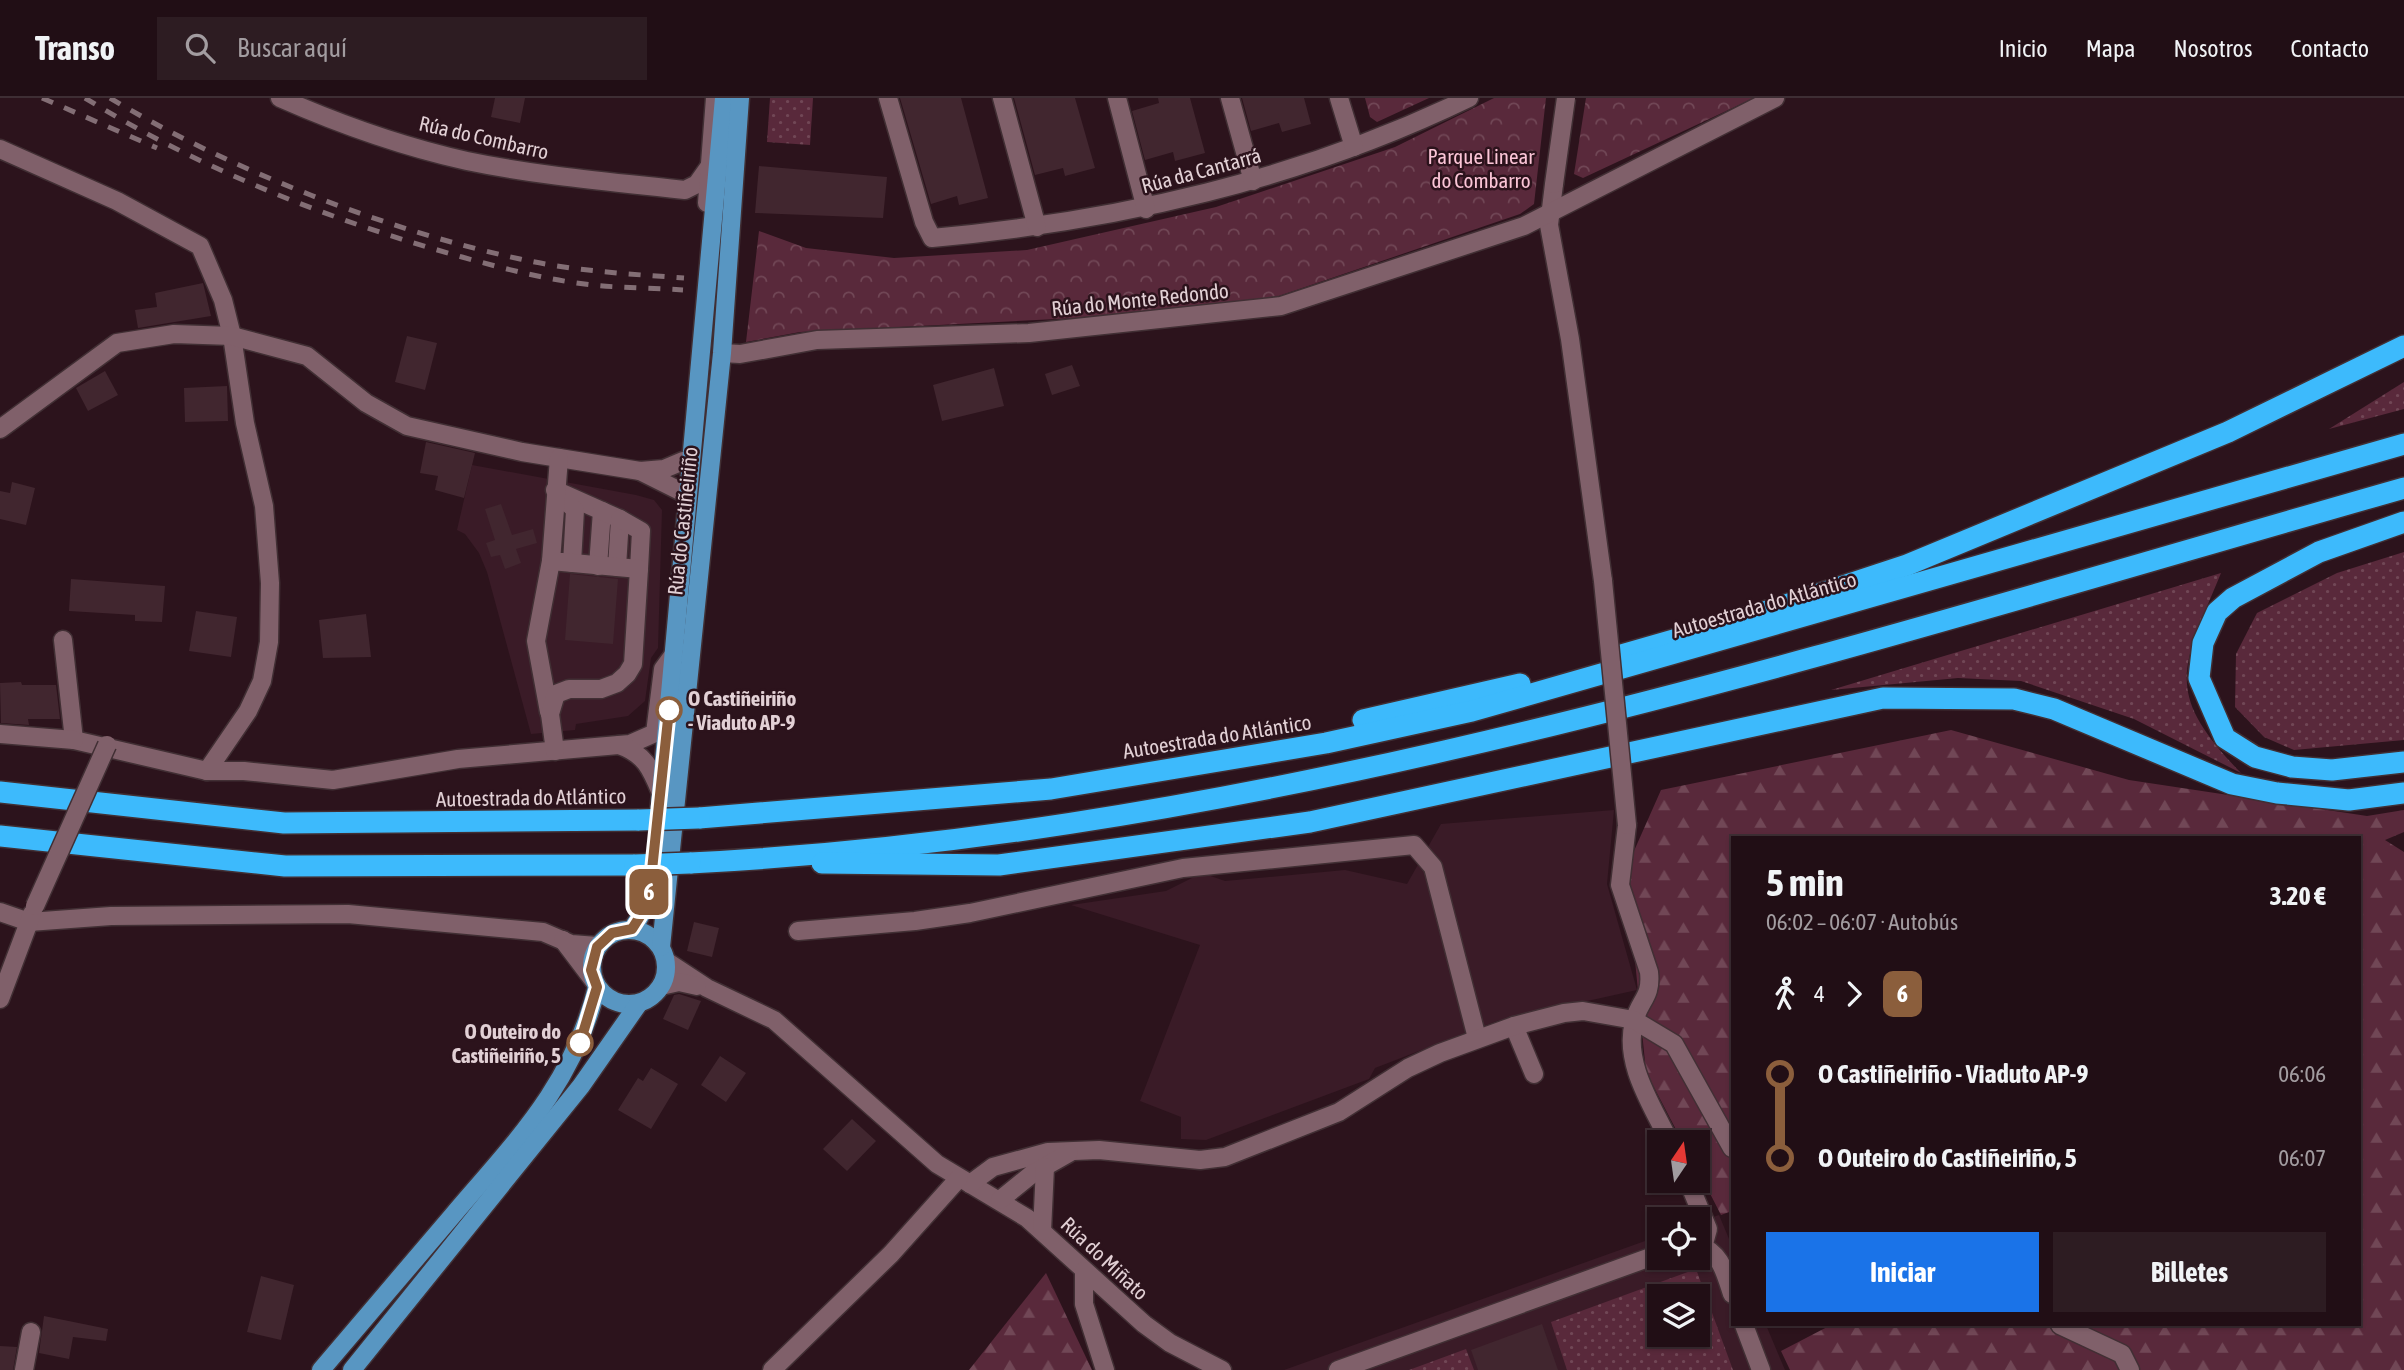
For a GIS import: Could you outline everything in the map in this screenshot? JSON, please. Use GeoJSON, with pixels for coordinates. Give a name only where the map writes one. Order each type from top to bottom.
{"type":"FeatureCollection","features":[{"type":"Feature","properties":{"kind":"highway"},"geometry":{"type":"LineString","coordinates":[[1175,768],[1522,683],[1722,626],[1907,565],[2228,432],[2404,346]]}},
{"type":"Feature","properties":{"kind":"highway","name":"Autoestrada do Atlántico"},"geometry":{"type":"LineString","coordinates":[[0,792],[284,823],[699,818],[1051,789],[1326,743],[1472,711],[2404,444]]}},
{"type":"Feature","properties":{"kind":"highway"},"geometry":{"type":"LineString","coordinates":[[697,863],[978,837],[1265,789],[1484,742],[1702,689],[2404,488]]}},
{"type":"Feature","properties":{"kind":"highway"},"geometry":{"type":"LineString","coordinates":[[2404,522],[2319,552],[2232,598],[2217,612],[2203,643],[2199,678],[2225,738],[2255,757],[2292,767],[2332,770],[2404,762]]}},
{"type":"Feature","properties":{"kind":"highway"},"geometry":{"type":"LineString","coordinates":[[0,836],[285,866],[697,863],[999,865],[1324,819],[1883,698],[2014,699],[2054,709],[2232,784],[2277,793],[2349,800],[2404,793]]}},
{"type":"Feature","properties":{"kind":"main road","name":"Rúa do Castiñeiriño"},"geometry":{"type":"LineString","coordinates":[[632,929],[644,910],[650,889],[657,785],[680,601],[724,98]]}},
{"type":"Feature","properties":{"kind":"main road","name":"Rúa do Castiñeiriño"},"geometry":{"type":"LineString","coordinates":[[663,954],[722,353],[740,98]]}},
{"type":"Feature","properties":{"kind":"main road"},"geometry":{"type":"LineString","coordinates":[[321,1370],[509,1149],[562,1080],[586,1029],[596,984],[592,958],[597,947],[612,933],[632,929],[644,932],[663,954],[661,986],[639,1003],[581,1086],[355,1367]]}},
{"type":"Feature","properties":{"kind":"main road"},"geometry":{"type":"LineString","coordinates":[[596,984],[603,994],[620,1003],[639,1003]]}},
{"type":"Feature","properties":{"kind":"street","name":"Rúa do Combarro"},"geometry":{"type":"LineString","coordinates":[[279,98],[323,117],[466,160],[561,177],[685,190]]}},
{"type":"Feature","properties":{"kind":"street"},"geometry":{"type":"LineString","coordinates":[[680,601],[673,567],[706,224],[715,98]]}},
{"type":"Feature","properties":{"kind":"street","name":"Rúa da Cantarrá"},"geometry":{"type":"LineString","coordinates":[[888,98],[924,222],[932,238],[1037,227],[1146,209],[1253,181],[1354,147],[1469,98]]}},
{"type":"Feature","properties":{"kind":"street"},"geometry":{"type":"LineString","coordinates":[[1002,98],[1037,227]]}},
{"type":"Feature","properties":{"kind":"street"},"geometry":{"type":"LineString","coordinates":[[1117,98],[1146,209]]}},
{"type":"Feature","properties":{"kind":"street"},"geometry":{"type":"LineString","coordinates":[[1230,98],[1253,181]]}},
{"type":"Feature","properties":{"kind":"street"},"geometry":{"type":"LineString","coordinates":[[1339,98],[1354,147]]}},
{"type":"Feature","properties":{"kind":"street"},"geometry":{"type":"LineString","coordinates":[[1566,98],[1549,214],[1603,581],[1627,825],[1620,885],[1649,972],[1648,996],[1634,1020],[1631,1058],[1664,1130]]}},
{"type":"Feature","properties":{"kind":"street","name":"Rúa do Monte Redondo"},"geometry":{"type":"LineString","coordinates":[[722,353],[740,354],[807,341],[1030,333],[1270,308],[1375,277],[1524,226],[1620,174],[1775,98]]}},
{"type":"Feature","properties":{"kind":"street"},"geometry":{"type":"LineString","coordinates":[[0,149],[117,201],[200,246],[223,300],[232,336],[245,423],[264,506],[270,583],[269,642],[262,681],[248,710],[207,771]]}},
{"type":"Feature","properties":{"kind":"street"},"geometry":{"type":"LineString","coordinates":[[706,224],[696,201],[685,190],[697,184],[709,167]]}},
{"type":"Feature","properties":{"kind":"street"},"geometry":{"type":"LineString","coordinates":[[0,429],[117,343],[174,334],[232,336],[307,356],[366,403],[407,426],[559,458],[640,471],[664,469],[682,461]]}},
{"type":"Feature","properties":{"kind":"street"},"geometry":{"type":"LineString","coordinates":[[555,751],[536,641],[551,561],[559,458]]}},
{"type":"Feature","properties":{"kind":"street"},"geometry":{"type":"LineString","coordinates":[[640,471],[680,491]]}},
{"type":"Feature","properties":{"kind":"street"},"geometry":{"type":"LineString","coordinates":[[550,714],[556,694],[569,689],[601,689],[617,683],[633,664],[641,531],[555,490]]}},
{"type":"Feature","properties":{"kind":"street"},"geometry":{"type":"LineString","coordinates":[[555,490],[575,510],[572,563]]}},
{"type":"Feature","properties":{"kind":"street"},"geometry":{"type":"LineString","coordinates":[[598,566],[602,511]]}},
{"type":"Feature","properties":{"kind":"street"},"geometry":{"type":"LineString","coordinates":[[617,567],[620,519]]}},
{"type":"Feature","properties":{"kind":"street"},"geometry":{"type":"LineString","coordinates":[[551,561],[639,569]]}},
{"type":"Feature","properties":{"kind":"street"},"geometry":{"type":"LineString","coordinates":[[63,640],[74,740]]}},
{"type":"Feature","properties":{"kind":"street"},"geometry":{"type":"LineString","coordinates":[[657,785],[654,733],[663,669],[674,654]]}},
{"type":"Feature","properties":{"kind":"street"},"geometry":{"type":"LineString","coordinates":[[0,734],[107,745],[207,771],[244,771],[333,780],[458,760],[630,744],[654,733]]}},
{"type":"Feature","properties":{"kind":"street"},"geometry":{"type":"LineString","coordinates":[[0,999],[32,914],[107,745]]}},
{"type":"Feature","properties":{"kind":"street"},"geometry":{"type":"LineString","coordinates":[[619,745],[635,751],[646,760],[657,785]]}},
{"type":"Feature","properties":{"kind":"street"},"geometry":{"type":"LineString","coordinates":[[798,931],[915,921],[970,913],[1183,868],[1414,845],[1433,867],[1478,1038]]}},
{"type":"Feature","properties":{"kind":"street"},"geometry":{"type":"LineString","coordinates":[[0,912],[111,916],[348,914],[543,932],[579,946],[597,947]]}},
{"type":"Feature","properties":{"kind":"street"},"geometry":{"type":"LineString","coordinates":[[563,940],[596,984]]}},
{"type":"Feature","properties":{"kind":"street","name":"Rúa do Miñato"},"geometry":{"type":"LineString","coordinates":[[663,954],[707,988],[774,1020],[930,1158],[1000,1200],[1042,1231],[1084,1271],[1170,1343],[1222,1370]]}},
{"type":"Feature","properties":{"kind":"street","name":"Rúa do Miñato"},"geometry":{"type":"LineString","coordinates":[[661,986],[679,982],[707,988]]}},
{"type":"Feature","properties":{"kind":"street"},"geometry":{"type":"LineString","coordinates":[[772,1370],[965,1181],[1009,1161],[1028,1156],[1099,1150],[1200,1160],[1225,1157],[1339,1112],[1408,1068],[1478,1038],[1564,1013],[1583,1011],[1634,1020],[1674,1044],[1731,1145]]}},
{"type":"Feature","properties":{"kind":"street"},"geometry":{"type":"LineString","coordinates":[[1514,1026],[1534,1074]]}},
{"type":"Feature","properties":{"kind":"street"},"geometry":{"type":"LineString","coordinates":[[1000,1200],[1019,1182],[1072,1152]]}},
{"type":"Feature","properties":{"kind":"street"},"geometry":{"type":"LineString","coordinates":[[1042,1231],[1045,1167]]}},
{"type":"Feature","properties":{"kind":"street"},"geometry":{"type":"LineString","coordinates":[[1710,1253],[1719,1259],[1731,1291]]}},
{"type":"Feature","properties":{"kind":"street"},"geometry":{"type":"LineString","coordinates":[[1338,1370],[1647,1258]]}},
{"type":"Feature","properties":{"kind":"street"},"geometry":{"type":"LineString","coordinates":[[1084,1271],[1084,1304],[1105,1370]]}},
{"type":"Feature","properties":{"kind":"street"},"geometry":{"type":"LineString","coordinates":[[1744,1326],[1761,1370]]}},
{"type":"Feature","properties":{"kind":"street"},"geometry":{"type":"LineString","coordinates":[[2062,1326],[2122,1354],[2130,1370]]}},
{"type":"Feature","properties":{"kind":"street"},"geometry":{"type":"LineString","coordinates":[[24,1370],[31,1332]]}},
{"type":"Feature","properties":{"kind":"street"},"geometry":{"type":"LineString","coordinates":[[330,1370],[353,1333]]}},
{"type":"Feature","properties":{"kind":"shaded area"},"geometry":{"type":"Polygon","coordinates":[[[472,465],[636,495],[654,500],[662,510],[658,648],[651,658],[645,701],[628,716],[576,724],[575,730],[531,734],[487,572],[479,553],[465,534],[457,530],[472,465]]]}},
{"type":"Feature","properties":{"kind":"shaded area"},"geometry":{"type":"Polygon","coordinates":[[[1614,810],[1607,884],[1637,990],[1497,1021],[1375,1068],[1369,1079],[1206,1140],[1181,1139],[1181,1117],[1140,1101],[1200,945],[1071,905],[1166,891],[1202,873],[1225,881],[1345,870],[1407,884],[1441,824],[1614,810]]]}},
{"type":"Feature","properties":{"kind":"shaded area"},"geometry":{"type":"Polygon","coordinates":[[[1719,1215],[1731,1244],[1731,1326],[1766,1326],[1785,1370],[1284,1370],[1647,1240],[1647,1270],[1710,1270],[1710,1218],[1719,1215]]]}},
{"type":"Feature","properties":{"kind":"green space"},"geometry":{"type":"Polygon","coordinates":[[[770,98],[813,98],[810,145],[767,142],[770,98]]]}},
{"type":"Feature","properties":{"kind":"green space","name":"Parque Linear do Combarro"},"geometry":{"type":"Polygon","coordinates":[[[1365,98],[1429,98],[1377,122],[1370,117],[1365,98]]]}},
{"type":"Feature","properties":{"kind":"green space","name":"Parque Linear do Combarro"},"geometry":{"type":"Polygon","coordinates":[[[1494,98],[1546,98],[1534,204],[1520,214],[1264,301],[1117,316],[800,332],[746,342],[759,231],[806,248],[894,258],[1027,250],[1216,207],[1395,147],[1494,98]]]}},
{"type":"Feature","properties":{"kind":"green space","name":"Parque Linear do Combarro"},"geometry":{"type":"Polygon","coordinates":[[[1586,98],[1754,98],[1583,178],[1574,174],[1586,98]]]}},
{"type":"Feature","properties":{"kind":"green space"},"geometry":{"type":"Polygon","coordinates":[[[2404,382],[2404,409],[2329,429],[2404,382]]]}},
{"type":"Feature","properties":{"kind":"green space"},"geometry":{"type":"Polygon","coordinates":[[[2404,552],[2404,740],[2294,750],[2264,737],[2235,707],[2236,654],[2257,613],[2337,573],[2404,552]]]}},
{"type":"Feature","properties":{"kind":"green space"},"geometry":{"type":"Polygon","coordinates":[[[2221,573],[2189,657],[2187,678],[2190,699],[2199,721],[2241,773],[2134,719],[2021,681],[1958,678],[1831,690],[2221,573]]]}},
{"type":"Feature","properties":{"kind":"green space"},"geometry":{"type":"Polygon","coordinates":[[[1951,730],[2129,780],[2367,816],[2404,810],[2404,832],[2385,840],[2404,852],[2404,1370],[1790,1370],[1781,1351],[1829,1326],[2361,1326],[2361,836],[1731,836],[1731,1211],[1721,1215],[1710,1193],[1710,1130],[1676,1130],[1646,1072],[1626,869],[1661,790],[1951,730]]]}},
{"type":"Feature","properties":{"kind":"green space"},"geometry":{"type":"Polygon","coordinates":[[[1693,1270],[1696,1270],[1701,1284],[1655,1284],[1693,1270]]]}},
{"type":"Feature","properties":{"kind":"green space"},"geometry":{"type":"Polygon","coordinates":[[[1046,1273],[1092,1370],[969,1370],[1046,1273]]]}},
{"type":"Feature","properties":{"kind":"green space"},"geometry":{"type":"Polygon","coordinates":[[[1647,1287],[1647,1347],[1710,1347],[1710,1307],[1733,1370],[1567,1370],[1551,1322],[1647,1287]]]}},
{"type":"Feature","properties":{"kind":"green space"},"geometry":{"type":"Polygon","coordinates":[[[1466,1349],[1474,1370],[1409,1370],[1466,1349]]]}},
{"type":"Feature","properties":{"kind":"building"},"geometry":{"type":"Polygon","coordinates":[[[495,98],[525,98],[520,123],[491,117],[495,98]]]}},
{"type":"Feature","properties":{"kind":"building"},"geometry":{"type":"Polygon","coordinates":[[[900,98],[961,98],[988,198],[959,205],[957,196],[931,204],[900,98]]]}},
{"type":"Feature","properties":{"kind":"building"},"geometry":{"type":"Polygon","coordinates":[[[1014,98],[1075,98],[1095,168],[1065,176],[1063,168],[1035,175],[1014,98]]]}},
{"type":"Feature","properties":{"kind":"building"},"geometry":{"type":"Polygon","coordinates":[[[1158,98],[1190,98],[1205,153],[1175,161],[1173,152],[1145,160],[1132,111],[1159,103],[1158,98]]]}},
{"type":"Feature","properties":{"kind":"building"},"geometry":{"type":"Polygon","coordinates":[[[1242,98],[1304,98],[1311,124],[1282,132],[1279,123],[1251,131],[1242,98]]]}},
{"type":"Feature","properties":{"kind":"building"},"geometry":{"type":"Polygon","coordinates":[[[759,166],[887,177],[883,218],[755,213],[759,166]]]}},
{"type":"Feature","properties":{"kind":"building"},"geometry":{"type":"Polygon","coordinates":[[[203,283],[211,316],[138,328],[135,310],[157,307],[155,293],[203,283]]]}},
{"type":"Feature","properties":{"kind":"building"},"geometry":{"type":"Polygon","coordinates":[[[407,336],[437,343],[425,390],[395,382],[407,336]]]}},
{"type":"Feature","properties":{"kind":"building"},"geometry":{"type":"Polygon","coordinates":[[[1072,365],[1080,386],[1052,395],[1045,374],[1072,365]]]}},
{"type":"Feature","properties":{"kind":"building"},"geometry":{"type":"Polygon","coordinates":[[[994,368],[1004,406],[942,421],[933,385],[994,368]]]}},
{"type":"Feature","properties":{"kind":"building"},"geometry":{"type":"Polygon","coordinates":[[[105,371],[118,395],[88,411],[76,388],[105,371]]]}},
{"type":"Feature","properties":{"kind":"building"},"geometry":{"type":"Polygon","coordinates":[[[227,386],[228,421],[185,422],[184,388],[227,386]]]}},
{"type":"Feature","properties":{"kind":"building"},"geometry":{"type":"Polygon","coordinates":[[[426,442],[475,453],[464,498],[435,490],[438,476],[420,473],[426,442]]]}},
{"type":"Feature","properties":{"kind":"building"},"geometry":{"type":"Polygon","coordinates":[[[12,482],[35,488],[26,525],[0,519],[0,491],[10,493],[12,482]]]}},
{"type":"Feature","properties":{"kind":"building"},"geometry":{"type":"Polygon","coordinates":[[[501,504],[512,535],[533,529],[537,543],[516,549],[521,563],[505,569],[500,555],[491,557],[486,543],[495,540],[485,509],[501,504]]]}},
{"type":"Feature","properties":{"kind":"building"},"geometry":{"type":"Polygon","coordinates":[[[570,574],[618,579],[613,644],[565,640],[570,574]]]}},
{"type":"Feature","properties":{"kind":"building"},"geometry":{"type":"Polygon","coordinates":[[[71,579],[165,586],[162,622],[135,621],[135,615],[69,611],[71,579]]]}},
{"type":"Feature","properties":{"kind":"building"},"geometry":{"type":"Polygon","coordinates":[[[196,611],[237,617],[231,657],[189,651],[196,611]]]}},
{"type":"Feature","properties":{"kind":"building"},"geometry":{"type":"Polygon","coordinates":[[[366,614],[371,657],[323,658],[319,620],[366,614]]]}},
{"type":"Feature","properties":{"kind":"building"},"geometry":{"type":"Polygon","coordinates":[[[21,682],[22,685],[56,685],[60,719],[28,719],[29,725],[1,723],[0,683],[21,682]]]}},
{"type":"Feature","properties":{"kind":"building"},"geometry":{"type":"Polygon","coordinates":[[[694,922],[719,928],[712,957],[687,951],[694,922]]]}},
{"type":"Feature","properties":{"kind":"building"},"geometry":{"type":"Polygon","coordinates":[[[674,995],[701,1001],[688,1030],[663,1019],[674,995]]]}},
{"type":"Feature","properties":{"kind":"building"},"geometry":{"type":"Polygon","coordinates":[[[720,1056],[746,1073],[726,1102],[701,1085],[720,1056]]]}},
{"type":"Feature","properties":{"kind":"building"},"geometry":{"type":"Polygon","coordinates":[[[651,1068],[678,1084],[651,1129],[618,1110],[638,1078],[643,1081],[651,1068]]]}},
{"type":"Feature","properties":{"kind":"building"},"geometry":{"type":"Polygon","coordinates":[[[852,1119],[876,1141],[847,1171],[823,1149],[852,1119]]]}},
{"type":"Feature","properties":{"kind":"building"},"geometry":{"type":"Polygon","coordinates":[[[261,1276],[294,1285],[281,1340],[247,1332],[261,1276]]]}},
{"type":"Feature","properties":{"kind":"building"},"geometry":{"type":"Polygon","coordinates":[[[44,1316],[108,1329],[106,1341],[73,1337],[69,1359],[39,1353],[44,1316]]]}},
{"type":"Feature","properties":{"kind":"building"},"geometry":{"type":"Polygon","coordinates":[[[1542,1324],[1558,1370],[1478,1370],[1471,1350],[1542,1324]]]}},
{"type":"Feature","properties":{"kind":"building"},"geometry":{"type":"Polygon","coordinates":[[[0,1346],[17,1347],[13,1370],[0,1370],[0,1346]]]}},
{"type":"Feature","properties":{"kind":"railway"},"geometry":{"type":"LineString","coordinates":[[42,98],[157,148]]}},
{"type":"Feature","properties":{"kind":"railway"},"geometry":{"type":"LineString","coordinates":[[85,98],[174,148],[268,191],[413,243],[494,266],[559,280],[603,286],[683,290]]}},
{"type":"Feature","properties":{"kind":"railway"},"geometry":{"type":"LineString","coordinates":[[110,98],[205,149],[256,172],[362,214],[416,232],[540,263],[602,272],[684,278]]}},
{"type":"Feature","properties":{"kind":"bus line","name":"6"},"geometry":{"type":"LineString","coordinates":[[580,1043],[597,987],[591,970],[597,947],[612,933],[632,929],[640,919],[648,900],[669,710]]}},
{"type":"Feature","properties":{"kind":"place","name":"O Castiñeiriño - Viaduto AP-9"},"geometry":{"type":"Point","coordinates":[669,710]}},
{"type":"Feature","properties":{"kind":"place","name":"O Outeiro do Castiñeiriño, 5"},"geometry":{"type":"Point","coordinates":[580,1043]}}]}
